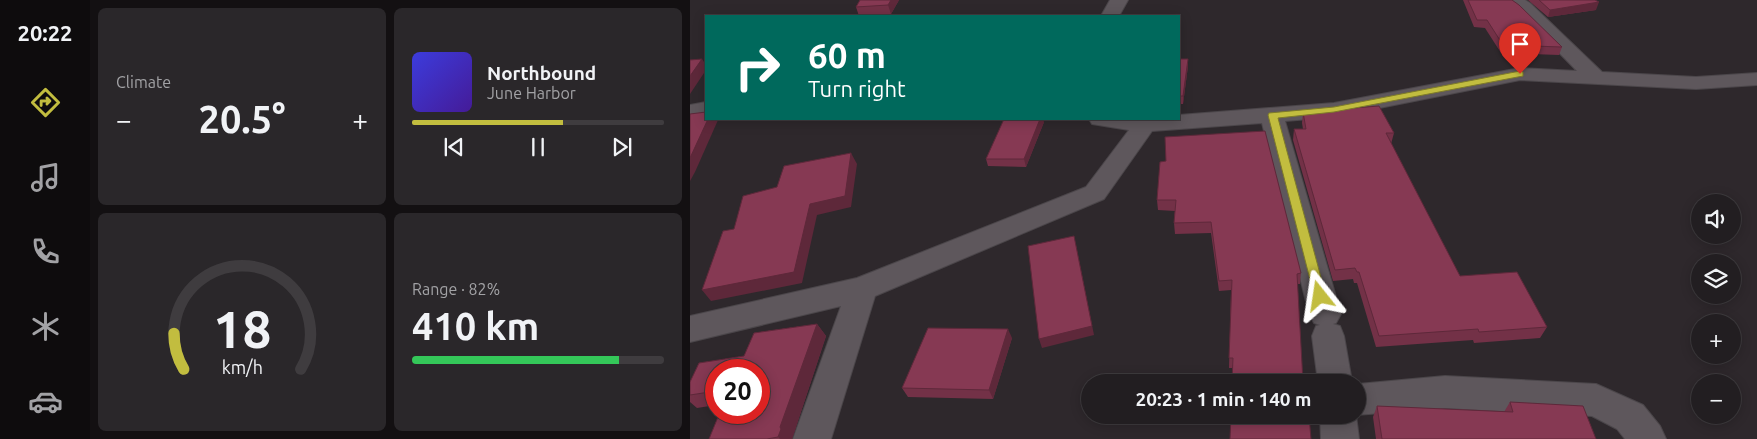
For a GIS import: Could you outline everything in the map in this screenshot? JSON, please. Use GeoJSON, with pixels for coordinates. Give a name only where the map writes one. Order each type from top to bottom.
{"type":"FeatureCollection","features":[{"type":"Feature","properties":{"kind":"street"},"geometry":{"type":"LineString","coordinates":[[1111,15],[1119,0]]}},
{"type":"Feature","properties":{"kind":"street"},"geometry":{"type":"LineString","coordinates":[[1512,0],[1524,7],[1597,78]]}},
{"type":"Feature","properties":{"kind":"street"},"geometry":{"type":"LineString","coordinates":[[1107,120],[1144,125],[1334,110],[1520,74],[1696,83],[1757,79]]}},
{"type":"Feature","properties":{"kind":"street"},"geometry":{"type":"LineString","coordinates":[[690,112],[705,109]]}},
{"type":"Feature","properties":{"kind":"street"},"geometry":{"type":"LineString","coordinates":[[1272,115],[1326,325],[1333,374]]}},
{"type":"Feature","properties":{"kind":"street"},"geometry":{"type":"LineString","coordinates":[[690,329],[862,289],[1096,193],[1144,125]]}},
{"type":"Feature","properties":{"kind":"street"},"geometry":{"type":"LineString","coordinates":[[812,439],[862,289]]}},
{"type":"Feature","properties":{"kind":"street"},"geometry":{"type":"LineString","coordinates":[[1366,399],[1445,392],[1596,400],[1630,417],[1647,439]]}},
{"type":"Feature","properties":{"kind":"street"},"geometry":{"type":"LineString","coordinates":[[1339,424],[1340,439]]}},
{"type":"Feature","properties":{"kind":"building"},"geometry":{"type":"Polygon","coordinates":[[[860,0],[891,0],[888,5],[856,7],[860,0]]]}},
{"type":"Feature","properties":{"kind":"building"},"geometry":{"type":"Polygon","coordinates":[[[1468,0],[1512,0],[1562,47],[1503,45],[1487,20],[1477,20],[1468,0]]]}},
{"type":"Feature","properties":{"kind":"building"},"geometry":{"type":"Polygon","coordinates":[[[1539,0],[1595,0],[1599,2],[1550,10],[1539,0]]]}},
{"type":"Feature","properties":{"kind":"building"},"geometry":{"type":"Polygon","coordinates":[[[702,59],[690,76],[690,60],[702,59]]]}},
{"type":"Feature","properties":{"kind":"building"},"geometry":{"type":"Polygon","coordinates":[[[1180,59],[1188,59],[1183,96],[1180,96],[1180,59]]]}},
{"type":"Feature","properties":{"kind":"building"},"geometry":{"type":"Polygon","coordinates":[[[1379,106],[1394,133],[1386,133],[1460,276],[1517,272],[1547,327],[1479,332],[1478,329],[1379,336],[1359,272],[1355,268],[1335,270],[1294,129],[1306,129],[1303,112],[1379,106]]]}},
{"type":"Feature","properties":{"kind":"building"},"geometry":{"type":"Polygon","coordinates":[[[705,112],[705,120],[708,120],[690,158],[690,114],[705,112]]]}},
{"type":"Feature","properties":{"kind":"building"},"geometry":{"type":"Polygon","coordinates":[[[1004,120],[1040,120],[1024,159],[986,159],[1004,120]]]}},
{"type":"Feature","properties":{"kind":"building"},"geometry":{"type":"Polygon","coordinates":[[[1265,131],[1301,273],[1297,274],[1303,374],[1232,374],[1233,358],[1229,358],[1232,280],[1219,281],[1211,222],[1174,223],[1176,200],[1157,200],[1160,162],[1166,161],[1165,137],[1265,131]]]}},
{"type":"Feature","properties":{"kind":"building"},"geometry":{"type":"Polygon","coordinates":[[[851,153],[845,196],[810,204],[794,272],[702,290],[723,231],[734,229],[743,196],[777,187],[784,166],[851,153]]]}},
{"type":"Feature","properties":{"kind":"building"},"geometry":{"type":"Polygon","coordinates":[[[1074,236],[1092,326],[1039,339],[1028,246],[1074,236]]]}},
{"type":"Feature","properties":{"kind":"building"},"geometry":{"type":"Polygon","coordinates":[[[817,324],[778,437],[767,439],[709,439],[715,424],[770,424],[770,359],[725,359],[744,356],[754,333],[817,324]]]}},
{"type":"Feature","properties":{"kind":"building"},"geometry":{"type":"Polygon","coordinates":[[[928,328],[1008,329],[989,390],[902,388],[928,328]]]}},
{"type":"Feature","properties":{"kind":"building"},"geometry":{"type":"Polygon","coordinates":[[[705,362],[705,393],[690,395],[690,382],[699,363],[705,362]]]}},
{"type":"Feature","properties":{"kind":"building"},"geometry":{"type":"Polygon","coordinates":[[[1510,402],[1583,406],[1596,439],[1382,439],[1377,406],[1513,412],[1510,402]]]}},
{"type":"Feature","properties":{"kind":"building"},"geometry":{"type":"Polygon","coordinates":[[[1231,424],[1310,424],[1311,439],[1230,439],[1231,424]]]}},
{"type":"Feature","properties":{"kind":"route"},"geometry":{"type":"LineString","coordinates":[[1320,296],[1272,115],[1334,110],[1520,74]]}}]}
